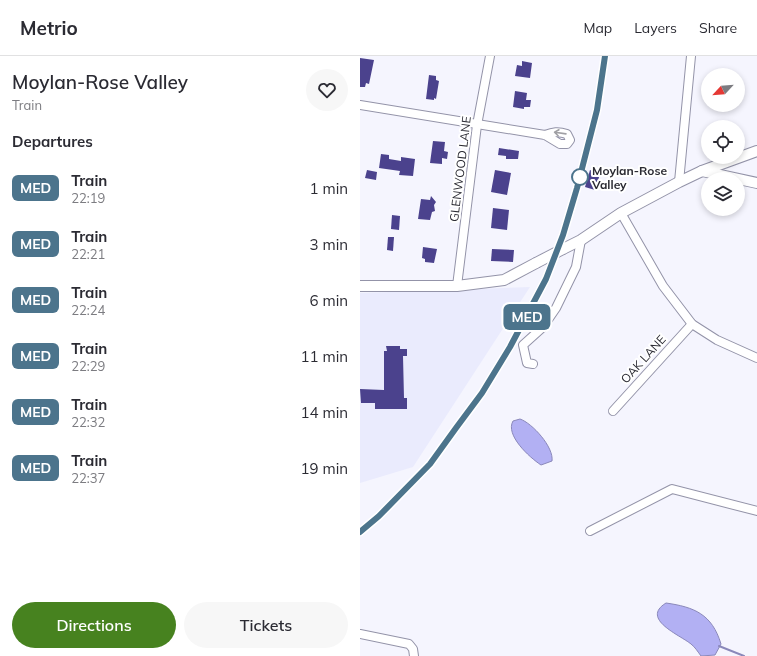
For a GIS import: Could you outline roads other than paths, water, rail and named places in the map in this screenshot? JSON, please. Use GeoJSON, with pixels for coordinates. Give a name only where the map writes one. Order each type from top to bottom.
{"type":"FeatureCollection","features":[{"type":"Feature","properties":{"kind":"street","name":"GLENWOOD LANE"},"geometry":{"type":"LineString","coordinates":[[457,286],[478,125],[490,56]]}},
{"type":"Feature","properties":{"kind":"street"},"geometry":{"type":"LineString","coordinates":[[679,182],[691,56]]}},
{"type":"Feature","properties":{"kind":"street"},"geometry":{"type":"LineString","coordinates":[[360,105],[545,135]]}},
{"type":"Feature","properties":{"kind":"street"},"geometry":{"type":"LineString","coordinates":[[360,286],[457,286],[504,280],[581,240],[621,213],[679,182],[702,171],[757,151]]}},
{"type":"Feature","properties":{"kind":"street"},"geometry":{"type":"LineString","coordinates":[[702,171],[757,183]]}},
{"type":"Feature","properties":{"kind":"street"},"geometry":{"type":"LineString","coordinates":[[621,213],[664,286],[692,324],[717,340],[757,358]]}},
{"type":"Feature","properties":{"kind":"street"},"geometry":{"type":"LineString","coordinates":[[533,364],[527,363],[522,345],[543,326],[556,308],[576,267],[581,240]]}},
{"type":"Feature","properties":{"kind":"street","name":"OAK LANE"},"geometry":{"type":"LineString","coordinates":[[613,411],[692,324]]}},
{"type":"Feature","properties":{"kind":"street"},"geometry":{"type":"LineString","coordinates":[[590,531],[672,489],[757,512]]}},
{"type":"Feature","properties":{"kind":"street"},"geometry":{"type":"LineString","coordinates":[[360,634],[408,644],[413,649],[414,656]]}},
{"type":"Feature","properties":{"kind":"water"},"geometry":{"type":"Polygon","coordinates":[[[520,419],[530,425],[541,436],[550,449],[552,461],[541,465],[530,457],[515,439],[511,427],[513,421],[520,419]]]}},
{"type":"Feature","properties":{"kind":"water"},"geometry":{"type":"Polygon","coordinates":[[[666,603],[693,610],[707,619],[713,626],[721,644],[715,655],[701,656],[691,644],[671,631],[660,621],[657,615],[659,609],[666,603]]]}},
{"type":"Feature","properties":{"kind":"waterway"},"geometry":{"type":"LineString","coordinates":[[719,646],[744,656]]}},
{"type":"Feature","properties":{"kind":"railway"},"geometry":{"type":"LineString","coordinates":[[360,532],[379,516],[430,463],[482,393],[517,335],[546,279],[563,235],[577,188],[597,110],[605,56]]}},
{"type":"Feature","properties":{"kind":"train","name":"MED"},"geometry":{"type":"LineString","coordinates":[[360,532],[379,516],[430,464],[482,393],[517,335],[546,279],[563,235],[577,188],[597,110],[605,56]]}},
{"type":"Feature","properties":{"kind":"place","name":"Moylan-Rose Valley"},"geometry":{"type":"Point","coordinates":[580,177]}}]}
